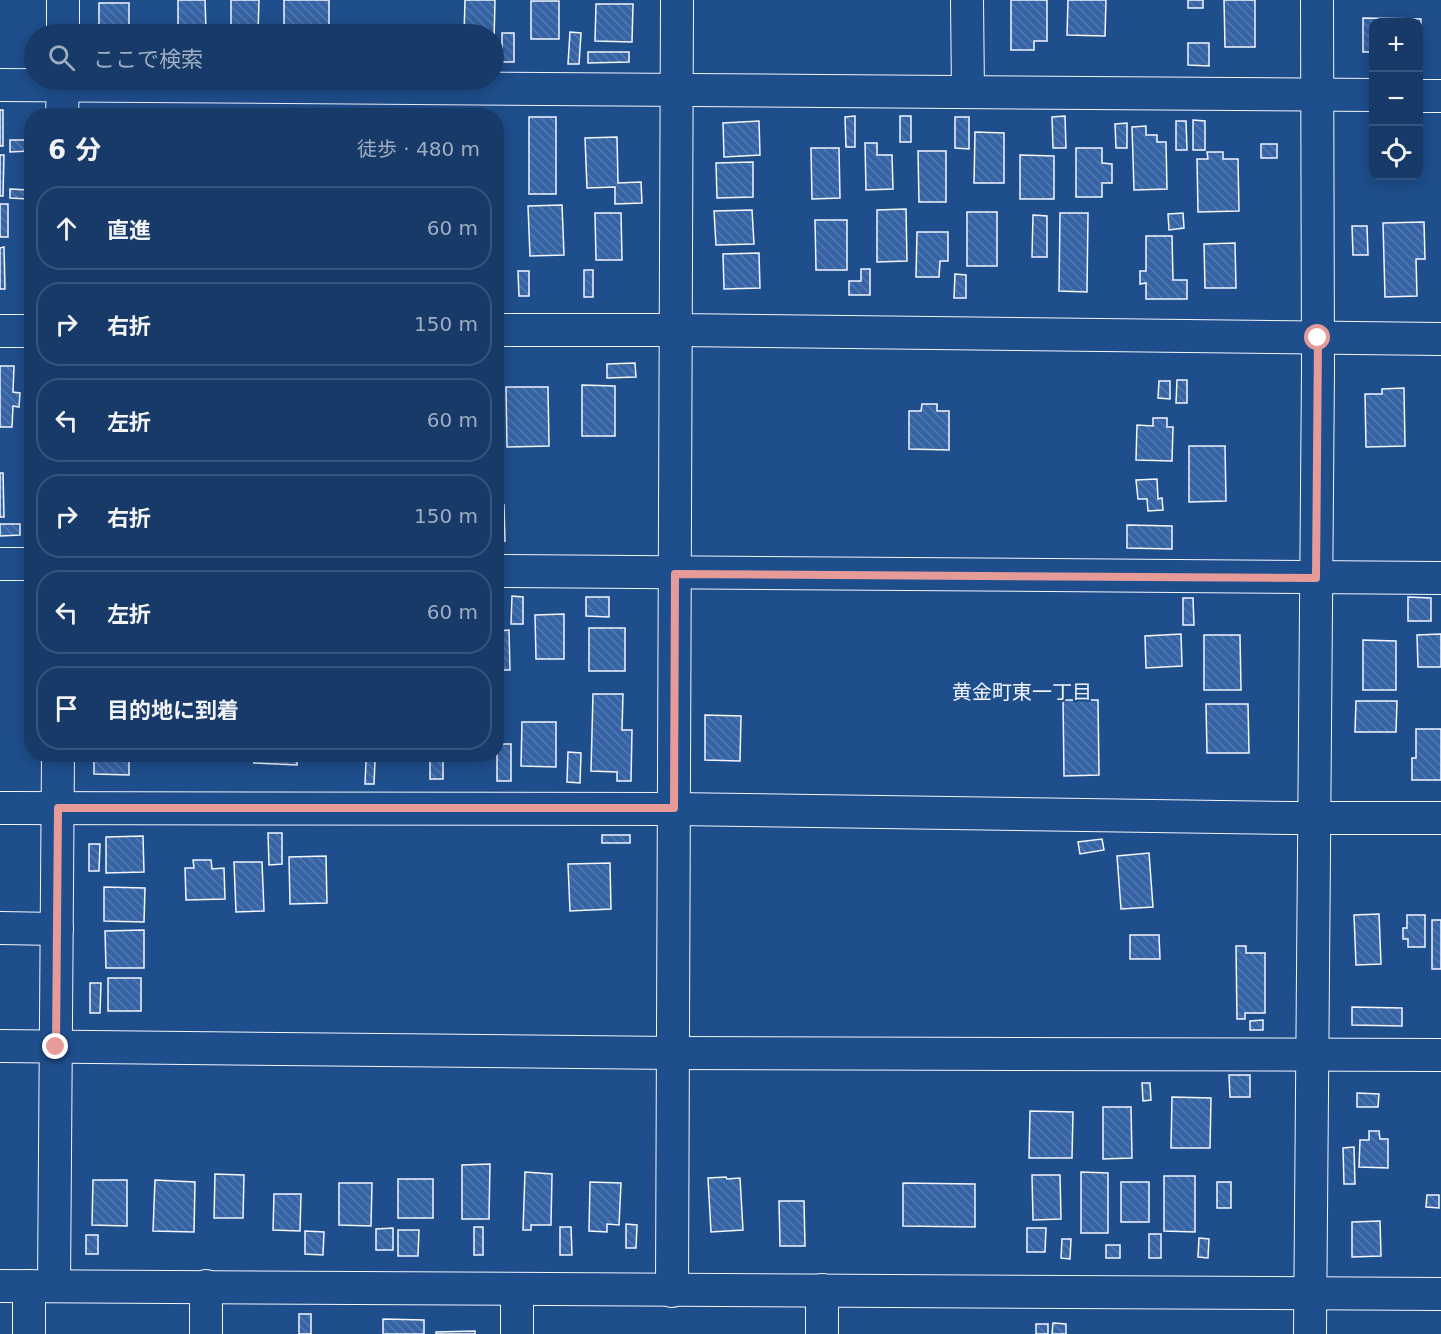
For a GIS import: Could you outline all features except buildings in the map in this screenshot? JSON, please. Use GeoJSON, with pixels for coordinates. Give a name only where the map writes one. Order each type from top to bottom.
{"type":"FeatureCollection","features":[{"type":"Feature","properties":{"kind":"street"},"geometry":{"type":"LineString","coordinates":[[63,0],[63,24]]}},
{"type":"Feature","properties":{"kind":"street"},"geometry":{"type":"LineString","coordinates":[[672,1291],[677,0]]}},
{"type":"Feature","properties":{"kind":"street"},"geometry":{"type":"LineString","coordinates":[[967,0],[968,92]]}},
{"type":"Feature","properties":{"kind":"street"},"geometry":{"type":"LineString","coordinates":[[1310,1334],[1318,338],[1317,0]]}},
{"type":"Feature","properties":{"kind":"street"},"geometry":{"type":"LineString","coordinates":[[0,85],[24,88]]}},
{"type":"Feature","properties":{"kind":"street"},"geometry":{"type":"LineString","coordinates":[[35,90],[63,94],[968,92],[1369,95]]}},
{"type":"Feature","properties":{"kind":"street"},"geometry":{"type":"LineString","coordinates":[[1423,96],[1441,96]]}},
{"type":"Feature","properties":{"kind":"street"},"geometry":{"type":"LineString","coordinates":[[504,330],[1441,339]]}},
{"type":"Feature","properties":{"kind":"street"},"geometry":{"type":"LineString","coordinates":[[0,331],[24,331]]}},
{"type":"Feature","properties":{"kind":"street"},"geometry":{"type":"LineString","coordinates":[[0,564],[24,564]]}},
{"type":"Feature","properties":{"kind":"street"},"geometry":{"type":"LineString","coordinates":[[504,571],[1441,578]]}},
{"type":"Feature","properties":{"kind":"street"},"geometry":{"type":"LineString","coordinates":[[29,1334],[28,1286],[56,1047],[58,762]]}},
{"type":"Feature","properties":{"kind":"street"},"geometry":{"type":"LineString","coordinates":[[0,808],[674,808],[1441,818]]}},
{"type":"Feature","properties":{"kind":"street"},"geometry":{"type":"LineString","coordinates":[[0,928],[57,929]]}},
{"type":"Feature","properties":{"kind":"street"},"geometry":{"type":"LineString","coordinates":[[0,1047],[673,1053],[1441,1055]]}},
{"type":"Feature","properties":{"kind":"street"},"geometry":{"type":"LineString","coordinates":[[28,1286],[1441,1294]]}},
{"type":"Feature","properties":{"kind":"street"},"geometry":{"type":"LineString","coordinates":[[206,1286],[206,1334]]}},
{"type":"Feature","properties":{"kind":"street"},"geometry":{"type":"LineString","coordinates":[[517,1289],[517,1334]]}},
{"type":"Feature","properties":{"kind":"street"},"geometry":{"type":"LineString","coordinates":[[822,1290],[822,1334]]}},
{"type":"Feature","properties":{"kind":"district","name":"黄金町東一丁目"},"geometry":{"type":"Point","coordinates":[1022,692]}},
{"type":"Feature","properties":{"kind":"route"},"geometry":{"type":"LineString","coordinates":[[56,1047],[58,808],[674,808],[675,574],[1316,578],[1318,338]]}}]}
